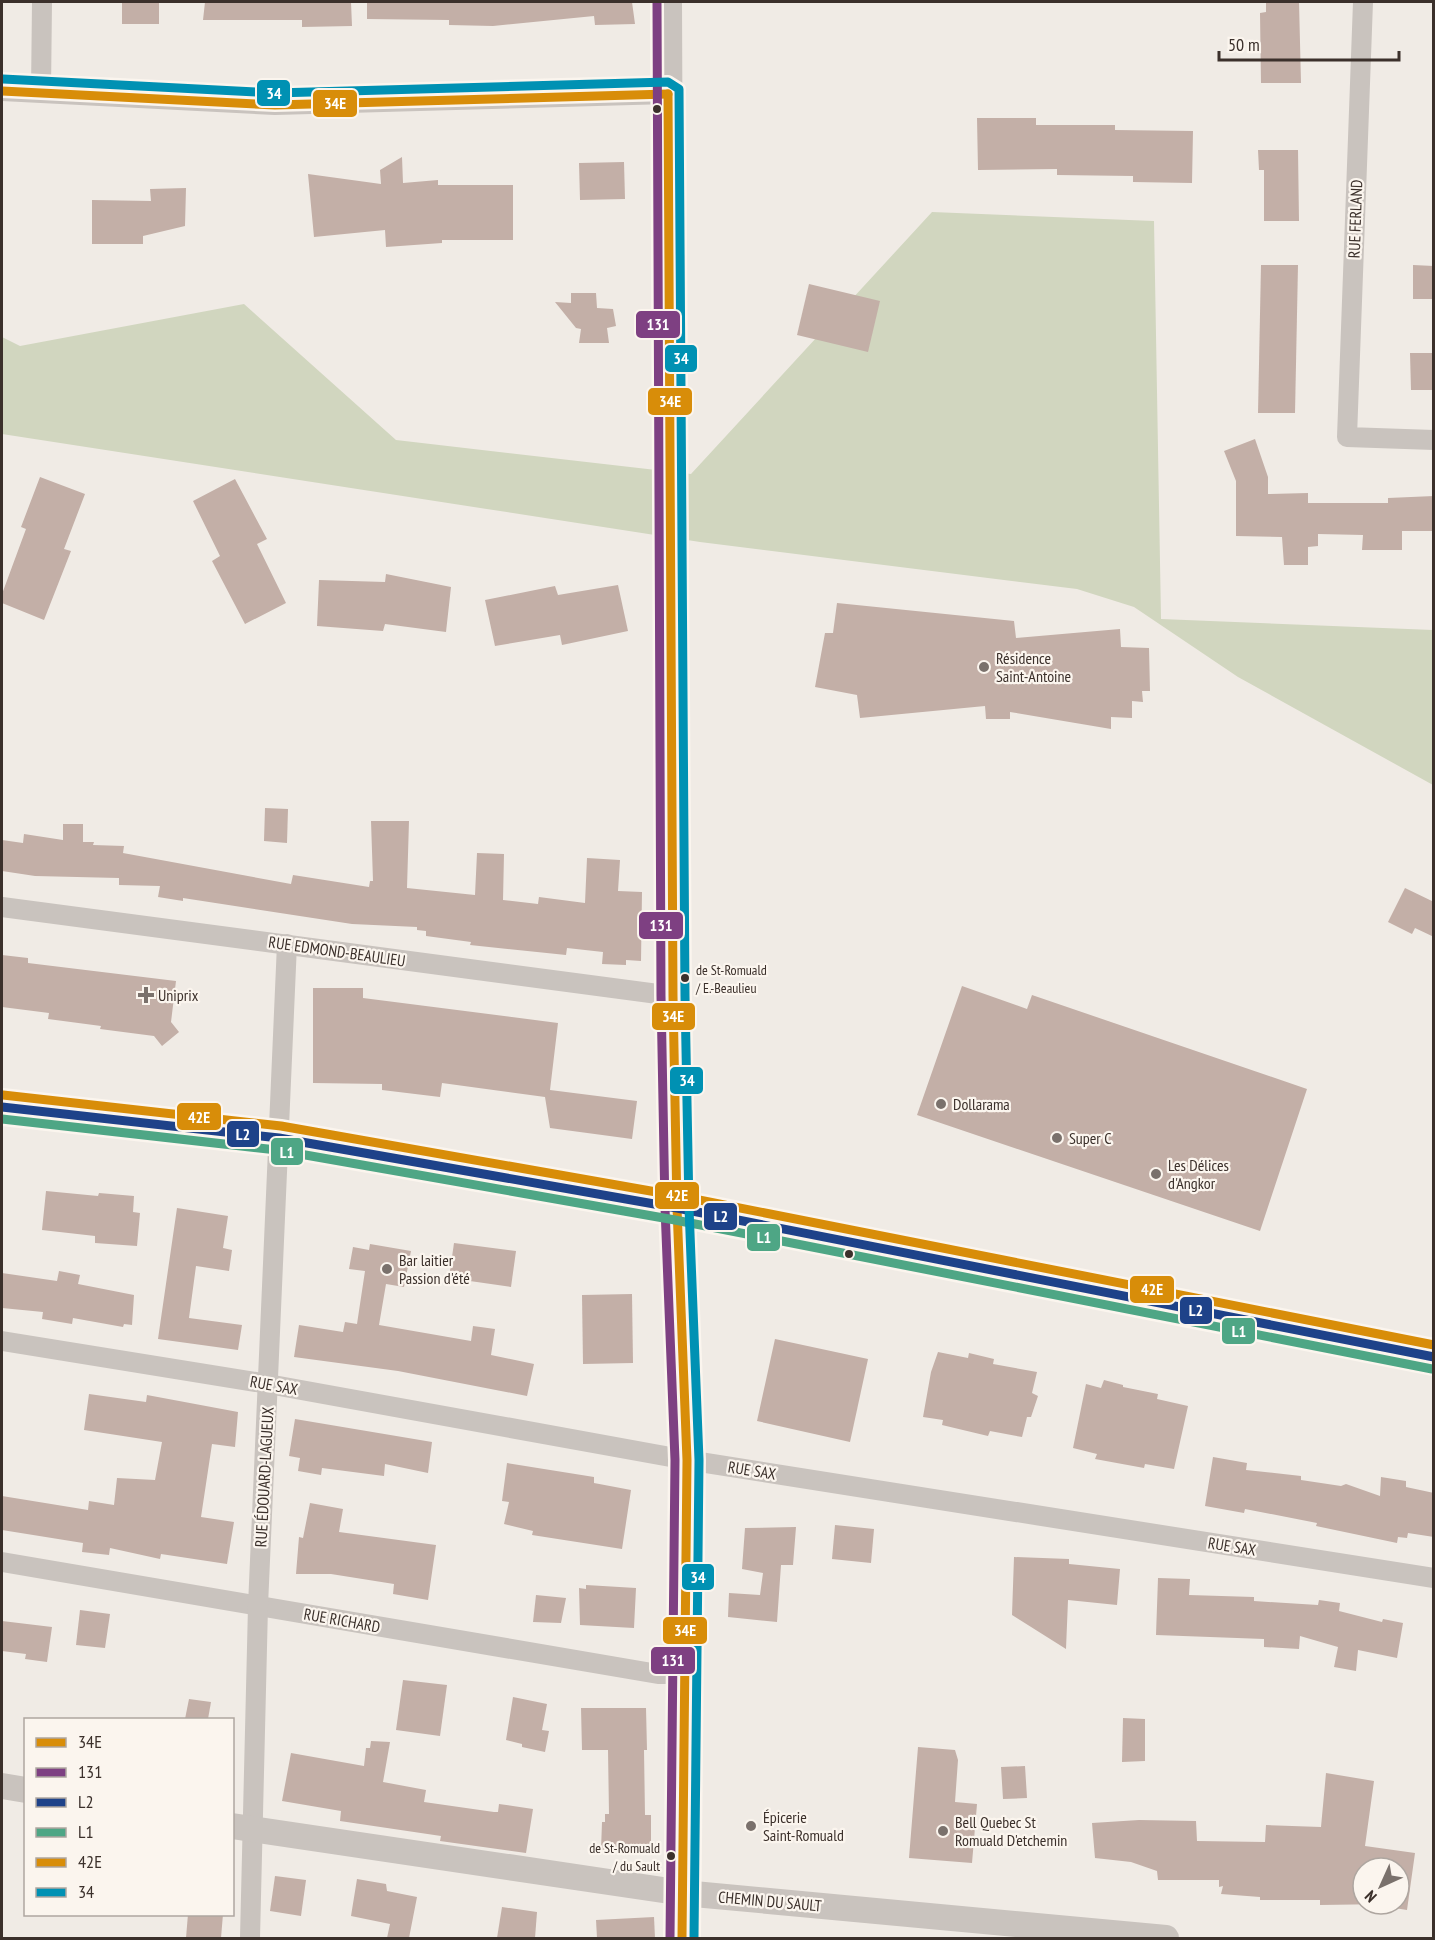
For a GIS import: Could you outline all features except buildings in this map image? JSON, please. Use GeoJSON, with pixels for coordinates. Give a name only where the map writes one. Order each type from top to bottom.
{"type":"FeatureCollection","features":[{"type":"Feature","properties":{"kind":"main road"},"geometry":{"type":"LineString","coordinates":[[2,1107],[279,1137],[677,1208],[1434,1357]]}},
{"type":"Feature","properties":{"kind":"street"},"geometry":{"type":"LineString","coordinates":[[41,91],[42,2]]}},
{"type":"Feature","properties":{"kind":"street"},"geometry":{"type":"LineString","coordinates":[[669,2],[673,996],[677,1208],[687,1460],[682,1938]]}},
{"type":"Feature","properties":{"kind":"street","name":"RUE FERLAND"},"geometry":{"type":"LineString","coordinates":[[1363,2],[1347,437],[1434,440]]}},
{"type":"Feature","properties":{"kind":"street"},"geometry":{"type":"LineString","coordinates":[[2,91],[41,91],[276,105],[668,94]]}},
{"type":"Feature","properties":{"kind":"street","name":"RUE EDMOND-BEAULIEU"},"geometry":{"type":"LineString","coordinates":[[2,907],[673,996]]}},
{"type":"Feature","properties":{"kind":"street","name":"RUE ÉDOUARD-LAGUEUX"},"geometry":{"type":"LineString","coordinates":[[250,1938],[243,1828],[258,1606],[287,944]]}},
{"type":"Feature","properties":{"kind":"street","name":"RUE SAX"},"geometry":{"type":"LineString","coordinates":[[2,1341],[268,1384],[687,1460],[1434,1578]]}},
{"type":"Feature","properties":{"kind":"street","name":"RUE RICHARD"},"geometry":{"type":"LineString","coordinates":[[2,1562],[658,1674],[683,1674]]}},
{"type":"Feature","properties":{"kind":"street"},"geometry":{"type":"LineString","coordinates":[[2,1786],[24,1790]]}},
{"type":"Feature","properties":{"kind":"street","name":"CHEMIN DU SAULT"},"geometry":{"type":"LineString","coordinates":[[243,1828],[683,1893],[1166,1938]]}},
{"type":"Feature","properties":{"kind":"green space"},"geometry":{"type":"Polygon","coordinates":[[[932,212],[1154,221],[1161,619],[1433,630],[1433,785],[1238,677],[1134,607],[1077,589],[700,542],[2,434],[2,337],[20,346],[244,304],[396,440],[691,474],[932,212]]]}},
{"type":"Feature","properties":{"kind":"transit line","name":"131"},"geometry":{"type":"LineString","coordinates":[[657,2],[661,996],[665,1208],[675,1460],[670,1938]]}},
{"type":"Feature","properties":{"kind":"transit line","name":"34"},"geometry":{"type":"LineString","coordinates":[[3,79],[275,93],[668,82],[679,89],[685,996],[689,1208],[699,1460],[694,1938]]}},
{"type":"Feature","properties":{"kind":"transit line","name":"34E"},"geometry":{"type":"LineString","coordinates":[[2,91],[275,105],[668,94]]}},
{"type":"Feature","properties":{"kind":"transit line","name":"34E"},"geometry":{"type":"LineString","coordinates":[[668,94],[673,996],[677,1208],[687,1460],[682,1938]]}},
{"type":"Feature","properties":{"kind":"transit line","name":"42E"},"geometry":{"type":"LineString","coordinates":[[3,1095],[281,1126],[679,1196],[1434,1345]]}},
{"type":"Feature","properties":{"kind":"transit line","name":"L2"},"geometry":{"type":"LineString","coordinates":[[2,1107],[279,1138],[677,1208],[1434,1357]]}},
{"type":"Feature","properties":{"kind":"transit line","name":"L1"},"geometry":{"type":"LineString","coordinates":[[2,1119],[277,1150],[675,1220],[1432,1369]]}},
{"type":"Feature","properties":{"kind":"place","name":"Résidence Saint-Antoine"},"geometry":{"type":"Point","coordinates":[984,667]}},
{"type":"Feature","properties":{"kind":"place","name":"de St-Romuald / E.-Beaulieu"},"geometry":{"type":"Point","coordinates":[685,978]}},
{"type":"Feature","properties":{"kind":"place","name":"Uniprix"},"geometry":{"type":"Point","coordinates":[146,995]}},
{"type":"Feature","properties":{"kind":"place","name":"Dollarama"},"geometry":{"type":"Point","coordinates":[941,1104]}},
{"type":"Feature","properties":{"kind":"place","name":"Super C"},"geometry":{"type":"Point","coordinates":[1057,1138]}},
{"type":"Feature","properties":{"kind":"place","name":"Les Délices d'Angkor"},"geometry":{"type":"Point","coordinates":[1156,1174]}},
{"type":"Feature","properties":{"kind":"place","name":"Bar laitier Passion d'été"},"geometry":{"type":"Point","coordinates":[387,1269]}},
{"type":"Feature","properties":{"kind":"place","name":"Épicerie Saint-Romuald"},"geometry":{"type":"Point","coordinates":[751,1826]}},
{"type":"Feature","properties":{"kind":"place","name":"Bell Quebec St Romuald D'etchemin"},"geometry":{"type":"Point","coordinates":[943,1831]}},
{"type":"Feature","properties":{"kind":"place","name":"de St-Romuald / du Sault"},"geometry":{"type":"Point","coordinates":[671,1856]}}]}
